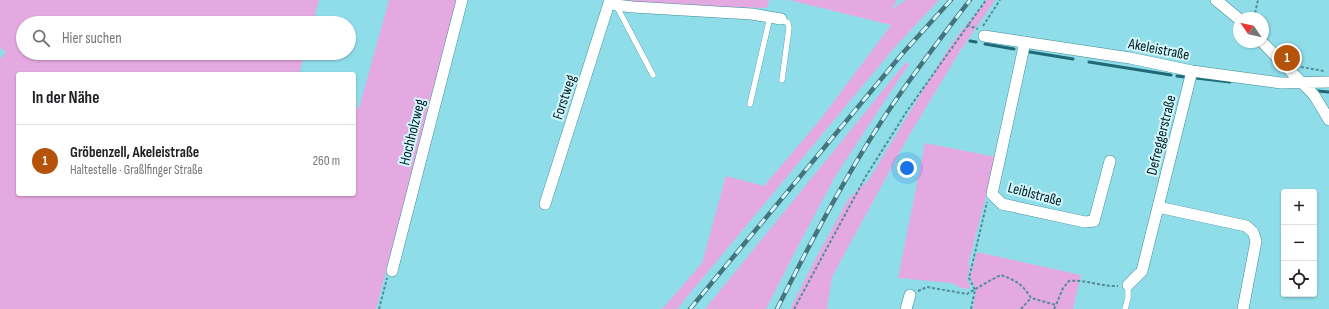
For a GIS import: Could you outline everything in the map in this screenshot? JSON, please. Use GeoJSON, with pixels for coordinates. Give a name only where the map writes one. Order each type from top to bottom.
{"type":"FeatureCollection","features":[{"type":"Feature","properties":{"kind":"street","name":"Hochholzweg"},"geometry":{"type":"LineString","coordinates":[[392,271],[462,0]]}},
{"type":"Feature","properties":{"kind":"street"},"geometry":{"type":"LineString","coordinates":[[1216,0],[1233,14]]}},
{"type":"Feature","properties":{"kind":"street"},"geometry":{"type":"LineString","coordinates":[[612,2],[633,7],[752,14],[775,18]]}},
{"type":"Feature","properties":{"kind":"street","name":"Forstweg"},"geometry":{"type":"LineString","coordinates":[[545,204],[612,2]]}},
{"type":"Feature","properties":{"kind":"street","name":"Akeleistraße"},"geometry":{"type":"LineString","coordinates":[[984,36],[1130,58],[1192,71],[1281,83],[1329,82]]}},
{"type":"Feature","properties":{"kind":"street","name":"Leiblstraße"},"geometry":{"type":"LineString","coordinates":[[1025,42],[992,194],[1002,204],[1085,222],[1094,221],[1110,161]]}},
{"type":"Feature","properties":{"kind":"street"},"geometry":{"type":"LineString","coordinates":[[1268,48],[1314,94],[1329,120]]}},
{"type":"Feature","properties":{"kind":"street","name":"Defreggerstraße"},"geometry":{"type":"LineString","coordinates":[[1128,285],[1142,271],[1192,71]]}},
{"type":"Feature","properties":{"kind":"street"},"geometry":{"type":"LineString","coordinates":[[1158,207],[1246,226],[1253,232],[1256,241],[1243,309]]}},
{"type":"Feature","properties":{"kind":"street"},"geometry":{"type":"LineString","coordinates":[[906,309],[910,294]]}},
{"type":"Feature","properties":{"kind":"lane"},"geometry":{"type":"LineString","coordinates":[[612,2],[653,75]]}},
{"type":"Feature","properties":{"kind":"lane"},"geometry":{"type":"LineString","coordinates":[[750,104],[775,18],[788,23],[789,28],[782,80]]}},
{"type":"Feature","properties":{"kind":"lane"},"geometry":{"type":"LineString","coordinates":[[1125,309],[1128,298],[1128,285]]}},
{"type":"Feature","properties":{"kind":"path"},"geometry":{"type":"LineString","coordinates":[[794,309],[866,176],[908,111],[986,0]]}},
{"type":"Feature","properties":{"kind":"path"},"geometry":{"type":"LineString","coordinates":[[967,25],[981,30],[1000,0]]}},
{"type":"Feature","properties":{"kind":"path"},"geometry":{"type":"LineString","coordinates":[[1255,12],[1258,0]]}},
{"type":"Feature","properties":{"kind":"path"},"geometry":{"type":"LineString","coordinates":[[1283,64],[1329,72]]}},
{"type":"Feature","properties":{"kind":"path"},"geometry":{"type":"LineString","coordinates":[[972,309],[975,290],[969,278],[987,203],[992,194]]}},
{"type":"Feature","properties":{"kind":"path"},"geometry":{"type":"LineString","coordinates":[[379,309],[387,277],[392,271]]}},
{"type":"Feature","properties":{"kind":"path"},"geometry":{"type":"LineString","coordinates":[[910,294],[927,287],[967,294],[1001,275],[1024,286],[1031,298],[1056,305]]}},
{"type":"Feature","properties":{"kind":"path"},"geometry":{"type":"LineString","coordinates":[[1054,309],[1063,288],[1069,281],[1077,280],[1110,286],[1128,285]]}},
{"type":"Feature","properties":{"kind":"path"},"geometry":{"type":"LineString","coordinates":[[1021,309],[1031,298]]}},
{"type":"Feature","properties":{"kind":"shaded area"},"geometry":{"type":"Polygon","coordinates":[[[0,0],[319,0],[315,16],[16,16],[16,60],[303,60],[300,72],[16,72],[16,196],[356,196],[356,107],[359,108],[389,0],[457,0],[376,309],[0,309],[0,59],[6,52],[0,48],[0,0]]]}},
{"type":"Feature","properties":{"kind":"shaded area"},"geometry":{"type":"Polygon","coordinates":[[[622,0],[769,0],[767,8],[626,4],[622,0]]]}},
{"type":"Feature","properties":{"kind":"shaded area"},"geometry":{"type":"Polygon","coordinates":[[[789,0],[897,0],[892,9],[906,0],[939,0],[894,48],[677,309],[662,309],[702,263],[726,176],[764,186],[820,120],[891,25],[789,0]]]}},
{"type":"Feature","properties":{"kind":"shaded area"},"geometry":{"type":"Polygon","coordinates":[[[987,0],[995,0],[960,51],[907,139],[832,277],[827,309],[790,309],[849,198],[868,181],[945,54],[958,35],[987,0]]]}},
{"type":"Feature","properties":{"kind":"shaded area"},"geometry":{"type":"Polygon","coordinates":[[[906,62],[909,64],[836,175],[766,309],[705,309],[906,62]]]}},
{"type":"Feature","properties":{"kind":"shaded area"},"geometry":{"type":"Polygon","coordinates":[[[925,143],[996,157],[968,265],[970,265],[967,279],[970,285],[969,289],[961,288],[952,283],[898,278],[925,143]]]}},
{"type":"Feature","properties":{"kind":"shaded area"},"geometry":{"type":"Polygon","coordinates":[[[977,252],[1081,275],[1073,309],[973,309],[976,290],[970,277],[977,252]]]}},
{"type":"Feature","properties":{"kind":"waterway"},"geometry":{"type":"LineString","coordinates":[[970,41],[976,42]]}},
{"type":"Feature","properties":{"kind":"waterway"},"geometry":{"type":"LineString","coordinates":[[985,44],[1014,49]]}},
{"type":"Feature","properties":{"kind":"waterway"},"geometry":{"type":"LineString","coordinates":[[1030,52],[1073,59]]}},
{"type":"Feature","properties":{"kind":"waterway"},"geometry":{"type":"LineString","coordinates":[[1089,62],[1171,75]]}},
{"type":"Feature","properties":{"kind":"waterway"},"geometry":{"type":"LineString","coordinates":[[1177,76],[1185,77]]}},
{"type":"Feature","properties":{"kind":"waterway"},"geometry":{"type":"LineString","coordinates":[[1196,78],[1230,82]]}},
{"type":"Feature","properties":{"kind":"waterway"},"geometry":{"type":"LineString","coordinates":[[1317,91],[1329,92]]}},
{"type":"Feature","properties":{"kind":"railway"},"geometry":{"type":"LineString","coordinates":[[690,309],[902,54],[951,0]]}},
{"type":"Feature","properties":{"kind":"railway"},"geometry":{"type":"LineString","coordinates":[[777,309],[823,220],[874,133],[908,82],[970,0]]}},
{"type":"Feature","properties":{"kind":"place","name":"Gröbenzell, Akeleistraße"},"geometry":{"type":"Point","coordinates":[1287,58]}}]}
